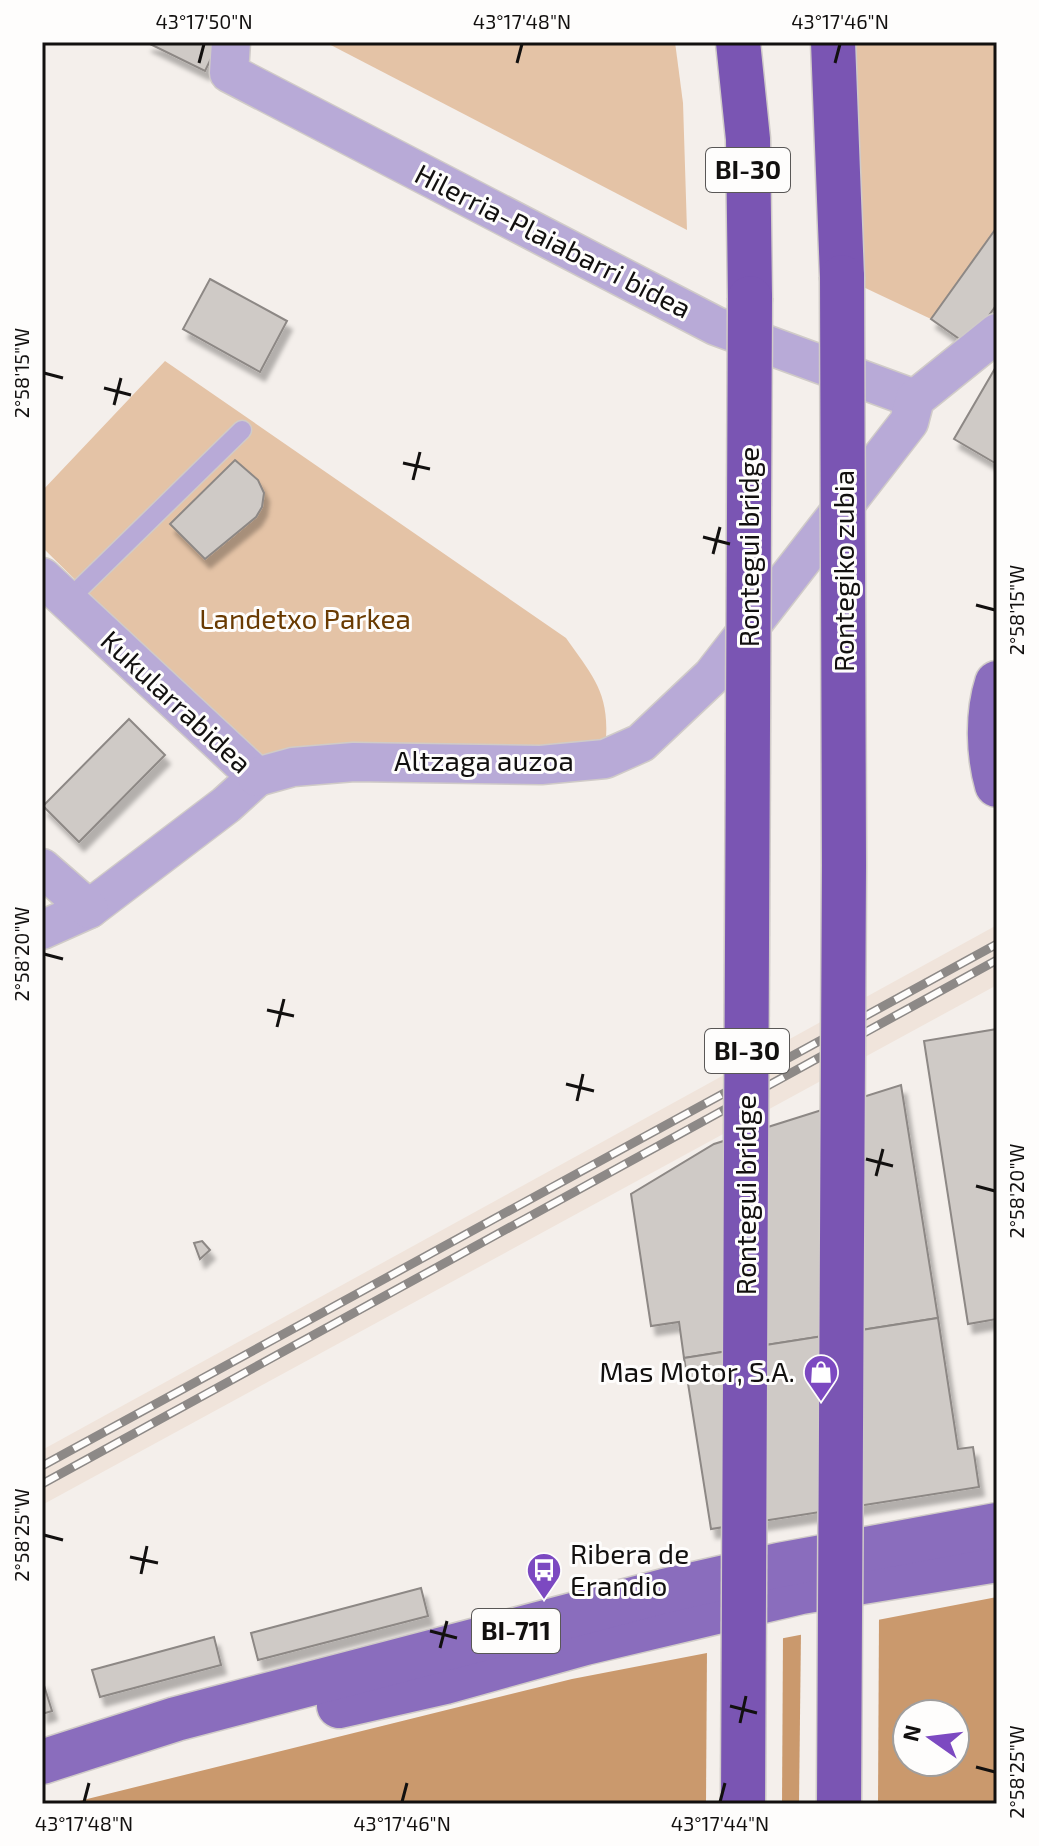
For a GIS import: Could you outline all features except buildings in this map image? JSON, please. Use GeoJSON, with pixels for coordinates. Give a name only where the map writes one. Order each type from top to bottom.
{"type":"FeatureCollection","features":[{"type":"Feature","properties":{"kind":"highway","name":"Rontegui bridge"},"geometry":{"type":"LineString","coordinates":[[738,42],[748,139],[750,298],[743,1804]]}},
{"type":"Feature","properties":{"kind":"highway","name":"Rontegiko zubia"},"geometry":{"type":"LineString","coordinates":[[833,49],[842,277],[844,865],[839,1804]]}},
{"type":"Feature","properties":{"kind":"main road"},"geometry":{"type":"LineString","coordinates":[[997,683],[991,734],[997,785]]}},
{"type":"Feature","properties":{"kind":"main road","name":"BI-711"},"geometry":{"type":"LineString","coordinates":[[42,1763],[176,1719],[664,1591],[779,1565],[997,1525]]}},
{"type":"Feature","properties":{"kind":"main road","name":"BI-711"},"geometry":{"type":"LineString","coordinates":[[42,1763],[238,1728],[445,1682],[585,1643],[801,1592],[997,1560]]}},
{"type":"Feature","properties":{"kind":"street","name":"Hilerria-Plaiabarri bidea"},"geometry":{"type":"LineString","coordinates":[[231,42],[229,73],[716,326],[915,399]]}},
{"type":"Feature","properties":{"kind":"street","name":"Altzaga auzoa"},"geometry":{"type":"LineString","coordinates":[[257,777],[293,767],[354,762],[541,765],[605,759],[641,743],[712,676],[909,422],[915,399],[997,333]]}},
{"type":"Feature","properties":{"kind":"street","name":"Kukularrabidea"},"geometry":{"type":"LineString","coordinates":[[42,930],[89,909],[226,805],[257,777],[55,589]]}},
{"type":"Feature","properties":{"kind":"street"},"geometry":{"type":"LineString","coordinates":[[42,868],[89,909]]}},
{"type":"Feature","properties":{"kind":"lane"},"geometry":{"type":"LineString","coordinates":[[55,589],[242,430]]}},
{"type":"Feature","properties":{"kind":"shaded area"},"geometry":{"type":"Polygon","coordinates":[[[997,925],[997,985],[42,1505],[42,1450],[997,925]]]}},
{"type":"Feature","properties":{"kind":"shaded area"},"geometry":{"type":"Polygon","coordinates":[[[997,1597],[997,1804],[67,1804],[572,1679],[997,1597]]]}},
{"type":"Feature","properties":{"kind":"green space"},"geometry":{"type":"Polygon","coordinates":[[[325,42],[675,42],[683,103],[687,230],[325,42]]]}},
{"type":"Feature","properties":{"kind":"green space"},"geometry":{"type":"Polygon","coordinates":[[[833,42],[997,42],[997,227],[931,319],[842,277],[833,42]]]}},
{"type":"Feature","properties":{"kind":"green space","name":"Landetxo Parkea"},"geometry":{"type":"Polygon","coordinates":[[[165,361],[566,638],[601,695],[605,708],[606,738],[578,749],[264,757],[245,747],[42,547],[42,491],[165,361]]]}},
{"type":"Feature","properties":{"kind":"pier"},"geometry":{"type":"Polygon","coordinates":[[[879,1616],[878,1804],[799,1804],[801,1631],[879,1616]]]}},
{"type":"Feature","properties":{"kind":"pier"},"geometry":{"type":"Polygon","coordinates":[[[783,1634],[782,1804],[706,1804],[707,1649],[783,1634]]]}},
{"type":"Feature","properties":{"kind":"railway"},"geometry":{"type":"LineString","coordinates":[[42,1466],[997,944]]}},
{"type":"Feature","properties":{"kind":"railway"},"geometry":{"type":"LineString","coordinates":[[42,1484],[997,960]]}},
{"type":"Feature","properties":{"kind":"place","name":"Mas Motor, S.A."},"geometry":{"type":"Point","coordinates":[821,1403]}},
{"type":"Feature","properties":{"kind":"place","name":"Ribera de Erandio"},"geometry":{"type":"Point","coordinates":[544,1601]}}]}
